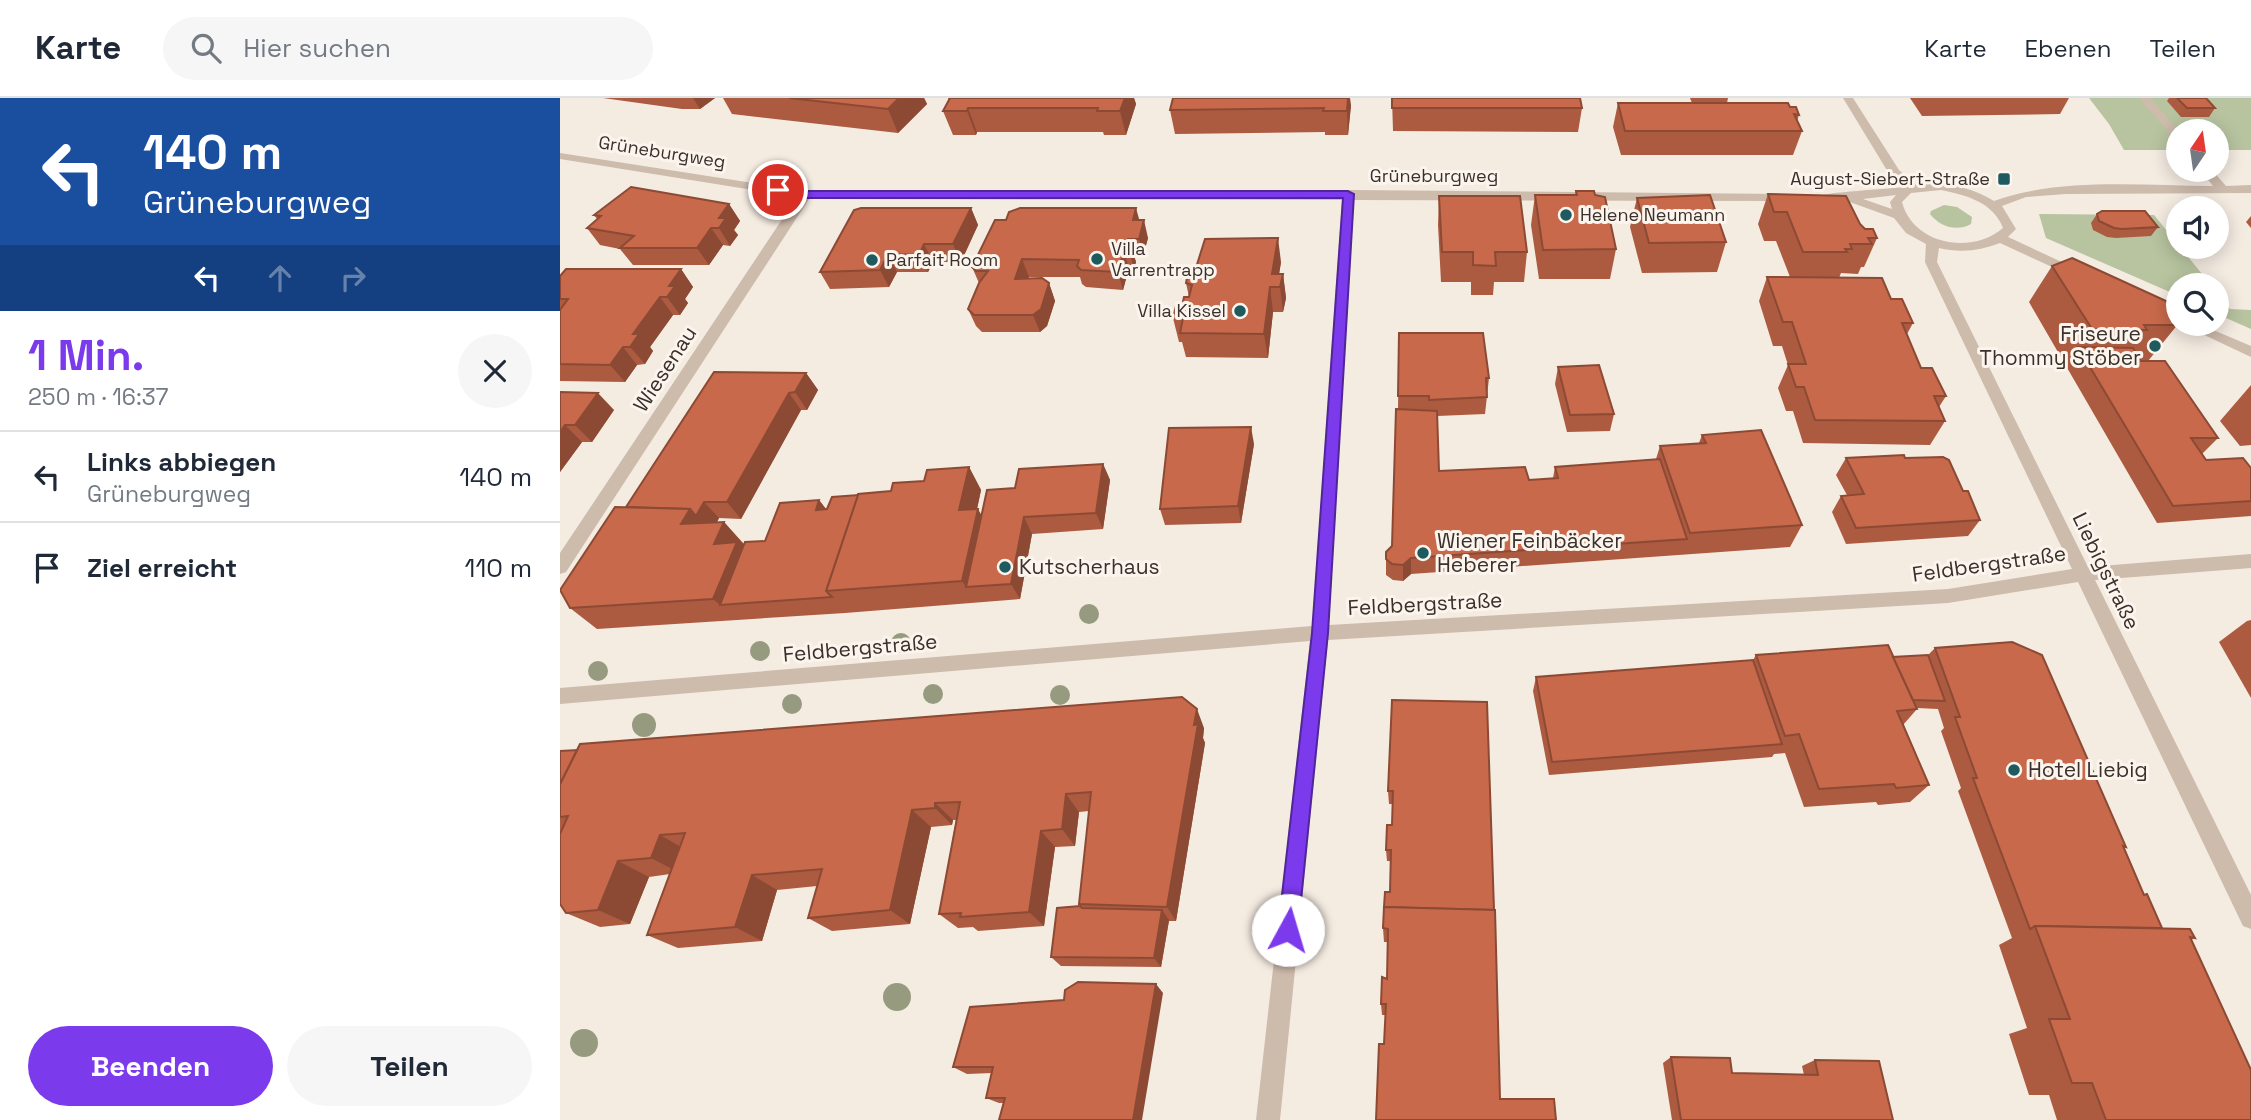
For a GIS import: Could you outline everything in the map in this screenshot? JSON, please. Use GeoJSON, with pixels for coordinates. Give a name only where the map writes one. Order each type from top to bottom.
{"type":"FeatureCollection","features":[{"type":"Feature","properties":{"kind":"street"},"geometry":{"type":"LineString","coordinates":[[1848,98],[1894,172],[1910,190]]}},
{"type":"Feature","properties":{"kind":"street"},"geometry":{"type":"LineString","coordinates":[[2144,98],[2166,123]]}},
{"type":"Feature","properties":{"kind":"street","name":"Grüneburgweg"},"geometry":{"type":"LineString","coordinates":[[560,156],[805,195],[1802,197]]}},
{"type":"Feature","properties":{"kind":"street"},"geometry":{"type":"LineString","coordinates":[[2217,182],[2223,189]]}},
{"type":"Feature","properties":{"kind":"street"},"geometry":{"type":"LineString","coordinates":[[1816,197],[1849,197],[1941,186],[1965,191],[1994,205],[2007,217],[2010,229],[2002,239],[1983,247],[1960,248],[1933,242],[1904,227],[1896,215],[1896,202],[1910,190]]}},
{"type":"Feature","properties":{"kind":"street"},"geometry":{"type":"LineString","coordinates":[[1994,205],[2024,194],[2066,190],[2251,189]]}},
{"type":"Feature","properties":{"kind":"street"},"geometry":{"type":"LineString","coordinates":[[1268,1120],[1320,633],[1348,194]]}},
{"type":"Feature","properties":{"kind":"street","name":"Wiesenau"},"geometry":{"type":"LineString","coordinates":[[560,567],[805,195]]}},
{"type":"Feature","properties":{"kind":"street"},"geometry":{"type":"LineString","coordinates":[[1849,197],[1896,215]]}},
{"type":"Feature","properties":{"kind":"street"},"geometry":{"type":"LineString","coordinates":[[2002,239],[2094,282]]}},
{"type":"Feature","properties":{"kind":"street","name":"Liebigstraße"},"geometry":{"type":"LineString","coordinates":[[1933,242],[1931,262],[2251,918]]}},
{"type":"Feature","properties":{"kind":"street"},"geometry":{"type":"LineString","coordinates":[[2215,336],[2251,352]]}},
{"type":"Feature","properties":{"kind":"street","name":"Feldbergstraße"},"geometry":{"type":"LineString","coordinates":[[560,695],[1320,633],[1948,596],[2082,575],[2251,561]]}},
{"type":"Feature","properties":{"kind":"green space"},"geometry":{"type":"Polygon","coordinates":[[[2089,98],[2251,98],[2251,150],[2230,150],[2230,119],[2166,119],[2166,150],[2124,150],[2089,98]]]}},
{"type":"Feature","properties":{"kind":"green space"},"geometry":{"type":"Polygon","coordinates":[[[1944,205],[1957,207],[1972,217],[1971,224],[1955,228],[1939,222],[1930,214],[1944,205]]]}},
{"type":"Feature","properties":{"kind":"green space"},"geometry":{"type":"Polygon","coordinates":[[[2039,214],[2154,215],[2166,230],[2166,259],[2190,259],[2201,273],[2166,273],[2166,290],[2046,238],[2039,214]]]}},
{"type":"Feature","properties":{"kind":"green space"},"geometry":{"type":"Polygon","coordinates":[[[2229,308],[2251,310],[2251,329],[2229,319],[2229,308]]]}},
{"type":"Feature","properties":{"kind":"building"},"geometry":{"type":"Polygon","coordinates":[[[789,98],[899,98],[888,109],[789,98]]]}},
{"type":"Feature","properties":{"kind":"building"},"geometry":{"type":"Polygon","coordinates":[[[950,98],[1125,98],[1120,111],[1097,111],[1098,108],[968,108],[967,111],[943,111],[950,98]]]}},
{"type":"Feature","properties":{"kind":"building"},"geometry":{"type":"Polygon","coordinates":[[[1173,98],[1348,98],[1347,111],[1323,111],[1324,108],[1170,110],[1173,98]]]}},
{"type":"Feature","properties":{"kind":"building"},"geometry":{"type":"Polygon","coordinates":[[[1392,98],[1580,98],[1582,108],[1392,108],[1392,98]]]}},
{"type":"Feature","properties":{"kind":"building"},"geometry":{"type":"Polygon","coordinates":[[[2177,98],[2206,98],[2215,108],[2187,108],[2177,98]]]}},
{"type":"Feature","properties":{"kind":"building"},"geometry":{"type":"Polygon","coordinates":[[[1618,103],[1788,103],[1790,107],[1796,107],[1799,115],[1794,114],[1802,131],[1625,131],[1618,103]]]}},
{"type":"Feature","properties":{"kind":"building"},"geometry":{"type":"Polygon","coordinates":[[[631,187],[729,204],[719,218],[726,218],[719,228],[711,228],[697,248],[620,248],[634,236],[587,228],[601,216],[594,215],[631,187]]]}},
{"type":"Feature","properties":{"kind":"building"},"geometry":{"type":"Polygon","coordinates":[[[1576,191],[1594,191],[1595,195],[1605,197],[1616,249],[1543,250],[1535,195],[1577,195],[1576,191]]]}},
{"type":"Feature","properties":{"kind":"building"},"geometry":{"type":"Polygon","coordinates":[[[1768,194],[1846,196],[1860,224],[1865,229],[1873,229],[1877,238],[1868,238],[1872,244],[1850,244],[1852,249],[1845,249],[1847,252],[1803,252],[1787,212],[1774,212],[1768,194]]]}},
{"type":"Feature","properties":{"kind":"building"},"geometry":{"type":"Polygon","coordinates":[[[1710,195],[1726,242],[1649,243],[1637,198],[1710,195]]]}},
{"type":"Feature","properties":{"kind":"building"},"geometry":{"type":"Polygon","coordinates":[[[1439,196],[1520,196],[1527,252],[1495,252],[1496,266],[1473,265],[1473,252],[1442,252],[1439,196]]]}},
{"type":"Feature","properties":{"kind":"building"},"geometry":{"type":"Polygon","coordinates":[[[971,208],[953,244],[924,244],[919,255],[888,254],[880,270],[820,272],[854,210],[971,208]]]}},
{"type":"Feature","properties":{"kind":"building"},"geometry":{"type":"Polygon","coordinates":[[[1020,208],[1136,208],[1133,220],[1144,220],[1139,239],[1128,239],[1126,245],[1131,245],[1129,251],[1124,251],[1118,272],[1081,270],[1077,266],[1079,260],[1022,259],[1015,279],[1042,278],[1049,283],[1041,309],[1033,315],[974,315],[968,309],[979,283],[988,271],[976,271],[972,267],[995,220],[1006,220],[1009,212],[1020,208]]]}},
{"type":"Feature","properties":{"kind":"building"},"geometry":{"type":"Polygon","coordinates":[[[2102,211],[2145,211],[2158,227],[2114,228],[2099,221],[2097,214],[2102,211]]]}},
{"type":"Feature","properties":{"kind":"building","name":"Villa Kissel"},"geometry":{"type":"Polygon","coordinates":[[[1278,238],[1272,274],[1283,274],[1280,287],[1270,287],[1264,334],[1180,333],[1183,318],[1173,318],[1176,306],[1182,306],[1184,297],[1189,297],[1192,285],[1186,283],[1187,278],[1194,274],[1205,239],[1278,238]]]}},
{"type":"Feature","properties":{"kind":"building"},"geometry":{"type":"Polygon","coordinates":[[[2072,258],[2166,301],[2166,325],[2144,325],[2147,330],[2092,329],[2052,266],[2072,258]]]}},
{"type":"Feature","properties":{"kind":"building"},"geometry":{"type":"Polygon","coordinates":[[[566,269],[681,269],[669,286],[675,286],[667,297],[660,297],[633,334],[639,334],[630,347],[623,347],[610,365],[560,364],[560,310],[568,299],[560,299],[560,276],[566,269]]]}},
{"type":"Feature","properties":{"kind":"building"},"geometry":{"type":"Polygon","coordinates":[[[1767,277],[1882,278],[1891,299],[1902,299],[1913,323],[1902,323],[1921,368],[1932,368],[1946,396],[1934,396],[1945,421],[1815,420],[1804,387],[1796,387],[1788,364],[1806,364],[1792,322],[1783,322],[1767,277]]]}},
{"type":"Feature","properties":{"kind":"building"},"geometry":{"type":"Polygon","coordinates":[[[1399,333],[1483,333],[1489,378],[1486,378],[1487,397],[1429,400],[1429,396],[1398,396],[1399,333]]]}},
{"type":"Feature","properties":{"kind":"building"},"geometry":{"type":"Polygon","coordinates":[[[2078,347],[2133,348],[2141,361],[2165,361],[2218,438],[2191,438],[2206,460],[2243,458],[2251,468],[2251,501],[2173,506],[2078,347]]]}},
{"type":"Feature","properties":{"kind":"building"},"geometry":{"type":"Polygon","coordinates":[[[1599,365],[1614,414],[1570,415],[1558,367],[1599,365]]]}},
{"type":"Feature","properties":{"kind":"building"},"geometry":{"type":"Polygon","coordinates":[[[714,372],[806,373],[795,392],[789,393],[727,502],[704,502],[696,516],[690,509],[626,507],[714,372]]]}},
{"type":"Feature","properties":{"kind":"building"},"geometry":{"type":"Polygon","coordinates":[[[560,392],[598,393],[575,425],[565,425],[560,432],[560,392]]]}},
{"type":"Feature","properties":{"kind":"building"},"geometry":{"type":"Polygon","coordinates":[[[1396,409],[1437,411],[1439,471],[1525,467],[1529,480],[1558,478],[1555,467],[1660,459],[1687,539],[1411,558],[1403,565],[1392,564],[1386,559],[1386,552],[1392,546],[1396,409]]]}},
{"type":"Feature","properties":{"kind":"building"},"geometry":{"type":"Polygon","coordinates":[[[1251,427],[1238,506],[1160,509],[1169,428],[1251,427]]]}},
{"type":"Feature","properties":{"kind":"building"},"geometry":{"type":"Polygon","coordinates":[[[1761,430],[1802,525],[1690,533],[1660,446],[1706,443],[1702,435],[1761,430]]]}},
{"type":"Feature","properties":{"kind":"building"},"geometry":{"type":"Polygon","coordinates":[[[1904,455],[1905,458],[1943,457],[1949,460],[1963,491],[1968,491],[1980,520],[1856,528],[1841,496],[1864,494],[1846,458],[1904,455]]]}},
{"type":"Feature","properties":{"kind":"building"},"geometry":{"type":"Polygon","coordinates":[[[1103,464],[1096,513],[1024,517],[1011,584],[966,587],[987,490],[1015,488],[1019,469],[1103,464]]]}},
{"type":"Feature","properties":{"kind":"building"},"geometry":{"type":"Polygon","coordinates":[[[969,467],[959,510],[978,509],[962,581],[826,591],[858,494],[891,491],[893,483],[924,481],[927,470],[969,467]]]}},
{"type":"Feature","properties":{"kind":"building"},"geometry":{"type":"Polygon","coordinates":[[[858,495],[826,591],[832,597],[720,605],[745,542],[765,541],[780,503],[819,500],[816,510],[827,509],[832,497],[858,495]]]}},
{"type":"Feature","properties":{"kind":"building"},"geometry":{"type":"Polygon","coordinates":[[[615,507],[690,509],[681,524],[724,522],[714,544],[737,542],[713,599],[570,608],[560,590],[615,507]]]}},
{"type":"Feature","properties":{"kind":"building"},"geometry":{"type":"Polygon","coordinates":[[[2012,642],[2042,655],[2126,847],[2123,846],[2144,895],[2147,894],[2162,928],[2035,926],[2030,929],[1973,778],[1977,778],[1955,717],[1960,717],[1935,648],[2012,642]]]}},
{"type":"Feature","properties":{"kind":"building"},"geometry":{"type":"Polygon","coordinates":[[[1888,645],[1917,709],[1897,711],[1929,785],[1896,788],[1894,784],[1819,789],[1799,734],[1785,736],[1756,655],[1888,645]]]}},
{"type":"Feature","properties":{"kind":"building"},"geometry":{"type":"Polygon","coordinates":[[[1928,655],[1945,701],[1913,700],[1893,657],[1928,655]]]}},
{"type":"Feature","properties":{"kind":"building"},"geometry":{"type":"Polygon","coordinates":[[[1753,660],[1782,744],[1552,762],[1536,677],[1753,660]]]}},
{"type":"Feature","properties":{"kind":"building"},"geometry":{"type":"Polygon","coordinates":[[[1182,697],[1197,709],[1194,725],[1198,724],[1167,907],[1079,904],[1091,792],[1066,794],[1062,829],[1041,831],[1029,912],[960,917],[961,913],[939,914],[960,802],[935,803],[935,808],[912,810],[890,910],[808,918],[822,869],[752,875],[735,927],[647,935],[685,833],[660,835],[651,858],[618,861],[598,910],[566,913],[560,904],[560,834],[568,816],[560,817],[560,784],[580,744],[1182,697]]]}},
{"type":"Feature","properties":{"kind":"building"},"geometry":{"type":"Polygon","coordinates":[[[1392,700],[1487,702],[1494,910],[1384,907],[1385,892],[1390,892],[1391,850],[1386,850],[1387,825],[1392,825],[1393,791],[1388,791],[1392,700]]]}},
{"type":"Feature","properties":{"kind":"building"},"geometry":{"type":"Polygon","coordinates":[[[577,750],[560,784],[560,751],[577,750]]]}},
{"type":"Feature","properties":{"kind":"building"},"geometry":{"type":"Polygon","coordinates":[[[1080,906],[1162,910],[1154,958],[1051,957],[1057,908],[1080,906]]]}},
{"type":"Feature","properties":{"kind":"building"},"geometry":{"type":"Polygon","coordinates":[[[1384,907],[1495,910],[1500,1099],[1554,1099],[1556,1120],[1376,1120],[1379,1044],[1384,1044],[1386,1004],[1381,1004],[1382,977],[1387,979],[1388,929],[1383,928],[1384,907]]]}},
{"type":"Feature","properties":{"kind":"building"},"geometry":{"type":"Polygon","coordinates":[[[2035,926],[2190,929],[2195,938],[2190,937],[2251,1070],[2251,1120],[2106,1120],[2092,1083],[2072,1083],[2049,1019],[2070,1019],[2035,926]]]}},
{"type":"Feature","properties":{"kind":"building"},"geometry":{"type":"Polygon","coordinates":[[[1078,982],[1156,984],[1133,1120],[999,1120],[1005,1098],[986,1098],[993,1067],[953,1067],[970,1007],[1064,1000],[1065,990],[1078,982]]]}},
{"type":"Feature","properties":{"kind":"building"},"geometry":{"type":"Polygon","coordinates":[[[1671,1057],[1730,1058],[1732,1073],[1818,1075],[1815,1060],[1879,1061],[1893,1120],[1681,1120],[1671,1057]]]}},
{"type":"Feature","properties":{"kind":"place","name":"August-Siebert-Straße"},"geometry":{"type":"Point","coordinates":[2004,179]}},
{"type":"Feature","properties":{"kind":"place","name":"Helene Neumann"},"geometry":{"type":"Point","coordinates":[1566,215]}},
{"type":"Feature","properties":{"kind":"place","name":"Villa Varrentrapp"},"geometry":{"type":"Point","coordinates":[1097,259]}},
{"type":"Feature","properties":{"kind":"place","name":"Parfait Room"},"geometry":{"type":"Point","coordinates":[872,260]}},
{"type":"Feature","properties":{"kind":"place","name":"Villa Kissel"},"geometry":{"type":"Point","coordinates":[1240,311]}},
{"type":"Feature","properties":{"kind":"place","name":"Friseure Thommy Stöber"},"geometry":{"type":"Point","coordinates":[2155,346]}},
{"type":"Feature","properties":{"kind":"place","name":"Wiener Feinbäcker Heberer"},"geometry":{"type":"Point","coordinates":[1423,553]}},
{"type":"Feature","properties":{"kind":"place","name":"Kutscherhaus"},"geometry":{"type":"Point","coordinates":[1005,567]}},
{"type":"Feature","properties":{"kind":"place","name":"Hotel Liebig"},"geometry":{"type":"Point","coordinates":[2014,770]}},
{"type":"Feature","properties":{"kind":"route"},"geometry":{"type":"LineString","coordinates":[[778,190],[805,195],[1348,194],[1320,633],[1288,930]]}}]}
